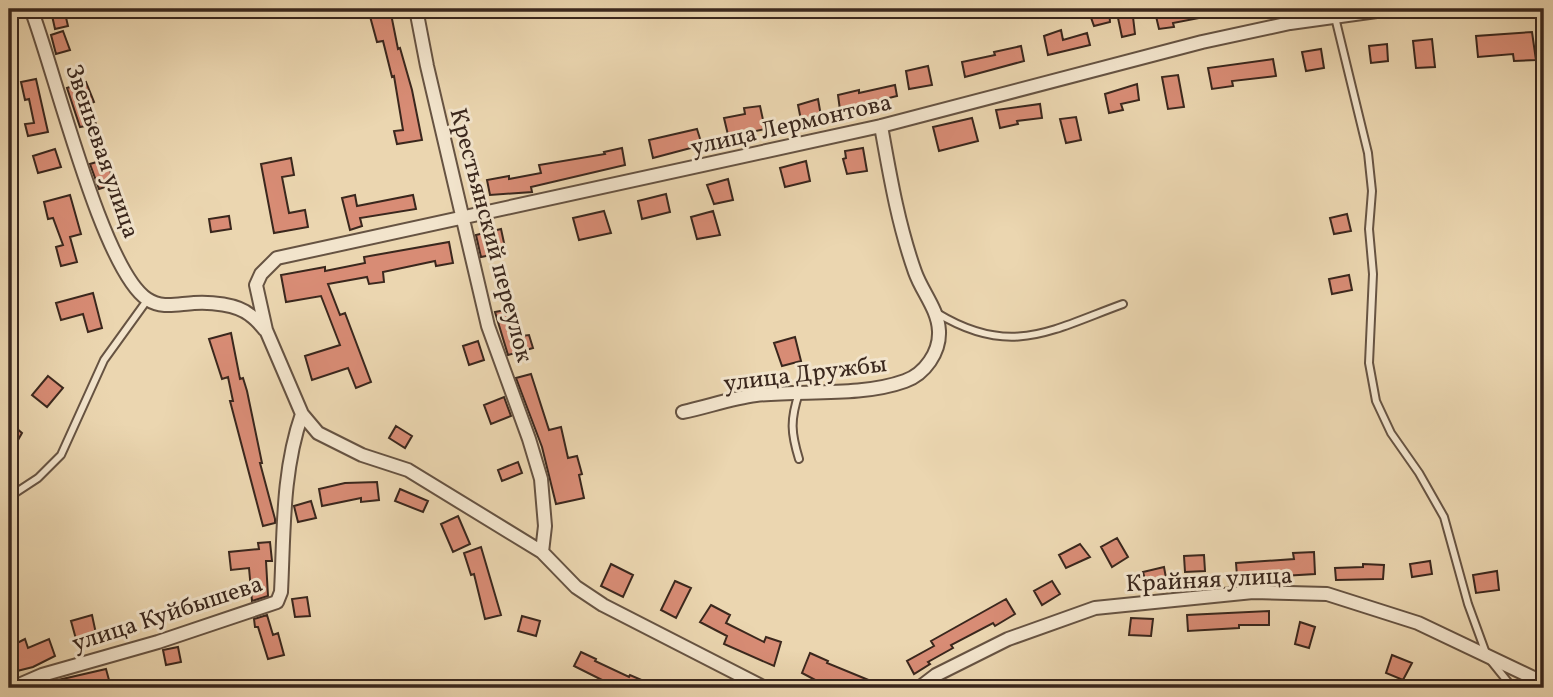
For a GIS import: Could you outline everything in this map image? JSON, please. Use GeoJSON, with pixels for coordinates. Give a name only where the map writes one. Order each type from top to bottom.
{"type":"FeatureCollection","features":[{"type":"Feature","properties":{"kind":"street","name":"Звеньевая улица"},"geometry":{"type":"LineString","coordinates":[[31,9],[96,209],[133,286],[148,299]]}},
{"type":"Feature","properties":{"kind":"street","name":"Крестьянский переулок"},"geometry":{"type":"LineString","coordinates":[[416,9],[488,326],[541,479],[545,526],[542,552]]}},
{"type":"Feature","properties":{"kind":"street","name":"улица Лермонтова"},"geometry":{"type":"LineString","coordinates":[[266,330],[256,285],[261,274],[277,258],[881,126],[1202,42],[1334,12],[1391,9]]}},
{"type":"Feature","properties":{"kind":"street","name":"улица Дружбы"},"geometry":{"type":"LineString","coordinates":[[683,412],[753,396],[868,389],[907,381],[927,366],[937,350],[940,332],[935,313],[916,276],[896,213],[881,126]]}},
{"type":"Feature","properties":{"kind":"street"},"geometry":{"type":"LineString","coordinates":[[148,299],[165,306],[197,303],[232,307],[249,313],[266,330],[302,414],[318,433],[340,445],[408,470],[542,552],[576,587],[603,605],[765,688]]}},
{"type":"Feature","properties":{"kind":"street","name":"улица Куйбышева"},"geometry":{"type":"LineString","coordinates":[[12,688],[42,675],[171,638],[277,602],[281,592],[288,465],[293,438],[302,414]]}},
{"type":"Feature","properties":{"kind":"street","name":"Крайняя улица"},"geometry":{"type":"LineString","coordinates":[[919,688],[936,675],[1008,639],[1096,608],[1253,592],[1327,594],[1418,623],[1544,683]]}},
{"type":"Feature","properties":{"kind":"lane"},"geometry":{"type":"LineString","coordinates":[[1334,12],[1368,153],[1372,191],[1369,229],[1373,274],[1369,363],[1376,401],[1391,432],[1444,517],[1468,604],[1487,656],[1508,682],[1509,688]]}},
{"type":"Feature","properties":{"kind":"lane"},"geometry":{"type":"LineString","coordinates":[[9,497],[38,478],[61,455],[104,360],[148,299]]}},
{"type":"Feature","properties":{"kind":"lane"},"geometry":{"type":"LineString","coordinates":[[935,313],[956,325],[982,334],[1016,339],[1033,337],[1123,304]]}},
{"type":"Feature","properties":{"kind":"lane"},"geometry":{"type":"LineString","coordinates":[[799,392],[793,410],[791,433],[799,459]]}},
{"type":"Feature","properties":{"kind":"building"},"geometry":{"type":"Polygon","coordinates":[[[64,9],[68,26],[55,29],[51,11],[64,9]]]}},
{"type":"Feature","properties":{"kind":"building"},"geometry":{"type":"Polygon","coordinates":[[[368,9],[390,9],[398,49],[400,48],[412,90],[422,140],[397,144],[394,131],[403,130],[394,76],[392,77],[383,41],[377,42],[368,9]]]}},
{"type":"Feature","properties":{"kind":"building"},"geometry":{"type":"Polygon","coordinates":[[[1109,9],[1110,22],[1094,26],[1089,12],[1109,9]]]}},
{"type":"Feature","properties":{"kind":"building"},"geometry":{"type":"Polygon","coordinates":[[[1173,9],[1220,9],[1220,14],[1173,23],[1174,27],[1159,29],[1155,12],[1173,9]]]}},
{"type":"Feature","properties":{"kind":"building"},"geometry":{"type":"Polygon","coordinates":[[[1133,17],[1135,34],[1122,37],[1118,18],[1133,17]]]}},
{"type":"Feature","properties":{"kind":"building"},"geometry":{"type":"Polygon","coordinates":[[[1061,30],[1063,40],[1087,33],[1090,45],[1048,55],[1044,36],[1061,30]]]}},
{"type":"Feature","properties":{"kind":"building"},"geometry":{"type":"Polygon","coordinates":[[[63,31],[70,50],[56,54],[51,35],[63,31]]]}},
{"type":"Feature","properties":{"kind":"building"},"geometry":{"type":"Polygon","coordinates":[[[1532,32],[1536,60],[1514,61],[1513,54],[1478,57],[1476,36],[1532,32]]]}},
{"type":"Feature","properties":{"kind":"building"},"geometry":{"type":"Polygon","coordinates":[[[1432,39],[1435,67],[1416,68],[1413,41],[1432,39]]]}},
{"type":"Feature","properties":{"kind":"building"},"geometry":{"type":"Polygon","coordinates":[[[1387,44],[1388,61],[1371,63],[1369,46],[1387,44]]]}},
{"type":"Feature","properties":{"kind":"building"},"geometry":{"type":"Polygon","coordinates":[[[1021,46],[1024,61],[965,77],[962,62],[1021,46]]]}},
{"type":"Feature","properties":{"kind":"building"},"geometry":{"type":"Polygon","coordinates":[[[1321,49],[1324,68],[1306,71],[1302,52],[1321,49]]]}},
{"type":"Feature","properties":{"kind":"building"},"geometry":{"type":"Polygon","coordinates":[[[1273,59],[1276,76],[1232,81],[1233,86],[1212,89],[1208,68],[1273,59]]]}},
{"type":"Feature","properties":{"kind":"building"},"geometry":{"type":"Polygon","coordinates":[[[928,66],[932,85],[909,89],[906,71],[928,66]]]}},
{"type":"Feature","properties":{"kind":"building"},"geometry":{"type":"Polygon","coordinates":[[[1178,75],[1184,107],[1168,109],[1162,77],[1178,75]]]}},
{"type":"Feature","properties":{"kind":"building"},"geometry":{"type":"Polygon","coordinates":[[[36,79],[48,132],[28,136],[25,124],[34,123],[29,99],[25,100],[21,82],[36,79]]]}},
{"type":"Feature","properties":{"kind":"building"},"geometry":{"type":"Polygon","coordinates":[[[86,82],[94,102],[89,104],[96,124],[80,127],[67,88],[86,82]]]}},
{"type":"Feature","properties":{"kind":"building"},"geometry":{"type":"Polygon","coordinates":[[[1137,84],[1139,100],[1121,104],[1123,110],[1109,113],[1105,94],[1137,84]]]}},
{"type":"Feature","properties":{"kind":"building"},"geometry":{"type":"Polygon","coordinates":[[[895,85],[897,96],[840,110],[838,95],[895,85]]]}},
{"type":"Feature","properties":{"kind":"building"},"geometry":{"type":"Polygon","coordinates":[[[818,99],[821,116],[801,120],[798,105],[818,99]]]}},
{"type":"Feature","properties":{"kind":"building"},"geometry":{"type":"Polygon","coordinates":[[[1040,104],[1042,118],[1017,121],[1018,124],[1000,128],[996,110],[1040,104]]]}},
{"type":"Feature","properties":{"kind":"building"},"geometry":{"type":"Polygon","coordinates":[[[760,106],[765,129],[729,139],[724,118],[745,114],[744,108],[760,106]]]}},
{"type":"Feature","properties":{"kind":"building"},"geometry":{"type":"Polygon","coordinates":[[[1076,117],[1081,140],[1066,143],[1060,119],[1076,117]]]}},
{"type":"Feature","properties":{"kind":"building"},"geometry":{"type":"Polygon","coordinates":[[[972,118],[978,141],[939,151],[933,127],[972,118]]]}},
{"type":"Feature","properties":{"kind":"building"},"geometry":{"type":"Polygon","coordinates":[[[697,129],[702,145],[653,158],[649,140],[697,129]]]}},
{"type":"Feature","properties":{"kind":"building"},"geometry":{"type":"Polygon","coordinates":[[[622,148],[625,165],[531,187],[532,192],[490,195],[487,180],[541,173],[539,165],[605,154],[604,152],[622,148]]]}},
{"type":"Feature","properties":{"kind":"building"},"geometry":{"type":"Polygon","coordinates":[[[863,148],[867,171],[847,174],[843,159],[846,158],[845,151],[863,148]]]}},
{"type":"Feature","properties":{"kind":"building"},"geometry":{"type":"Polygon","coordinates":[[[55,149],[61,167],[38,173],[33,156],[55,149]]]}},
{"type":"Feature","properties":{"kind":"building"},"geometry":{"type":"Polygon","coordinates":[[[291,158],[294,175],[282,177],[289,213],[305,210],[308,227],[274,233],[261,164],[291,158]]]}},
{"type":"Feature","properties":{"kind":"building"},"geometry":{"type":"Polygon","coordinates":[[[107,159],[114,184],[99,189],[90,164],[107,159]]]}},
{"type":"Feature","properties":{"kind":"building"},"geometry":{"type":"Polygon","coordinates":[[[806,161],[810,181],[785,187],[780,168],[806,161]]]}},
{"type":"Feature","properties":{"kind":"building"},"geometry":{"type":"Polygon","coordinates":[[[728,179],[733,200],[714,204],[707,185],[728,179]]]}},
{"type":"Feature","properties":{"kind":"building"},"geometry":{"type":"Polygon","coordinates":[[[666,194],[670,212],[642,219],[638,201],[666,194]]]}},
{"type":"Feature","properties":{"kind":"building"},"geometry":{"type":"Polygon","coordinates":[[[70,195],[81,234],[70,237],[77,262],[61,266],[56,247],[63,245],[53,218],[48,219],[44,202],[70,195]]]}},
{"type":"Feature","properties":{"kind":"building"},"geometry":{"type":"Polygon","coordinates":[[[355,195],[357,206],[413,195],[416,209],[360,218],[362,226],[350,230],[342,198],[355,195]]]}},
{"type":"Feature","properties":{"kind":"building"},"geometry":{"type":"Polygon","coordinates":[[[604,211],[611,233],[579,240],[573,218],[604,211]]]}},
{"type":"Feature","properties":{"kind":"building"},"geometry":{"type":"Polygon","coordinates":[[[713,211],[720,235],[697,239],[691,217],[713,211]]]}},
{"type":"Feature","properties":{"kind":"building"},"geometry":{"type":"Polygon","coordinates":[[[1347,214],[1351,231],[1334,234],[1330,218],[1347,214]]]}},
{"type":"Feature","properties":{"kind":"building"},"geometry":{"type":"Polygon","coordinates":[[[229,216],[231,229],[211,232],[209,219],[229,216]]]}},
{"type":"Feature","properties":{"kind":"building"},"geometry":{"type":"Polygon","coordinates":[[[501,229],[506,252],[481,257],[476,235],[501,229]]]}},
{"type":"Feature","properties":{"kind":"building"},"geometry":{"type":"Polygon","coordinates":[[[449,242],[453,263],[436,266],[435,261],[383,272],[384,282],[369,284],[367,277],[328,284],[340,315],[345,313],[371,382],[356,388],[348,368],[312,380],[305,356],[340,345],[321,296],[286,302],[281,275],[325,267],[325,271],[365,263],[364,257],[449,242]]]}},
{"type":"Feature","properties":{"kind":"building"},"geometry":{"type":"Polygon","coordinates":[[[1349,275],[1352,290],[1332,294],[1329,279],[1349,275]]]}},
{"type":"Feature","properties":{"kind":"building"},"geometry":{"type":"Polygon","coordinates":[[[93,293],[102,328],[88,332],[83,314],[61,320],[56,303],[93,293]]]}},
{"type":"Feature","properties":{"kind":"building"},"geometry":{"type":"Polygon","coordinates":[[[516,308],[522,336],[529,335],[533,348],[508,355],[495,312],[516,308]]]}},
{"type":"Feature","properties":{"kind":"building"},"geometry":{"type":"Polygon","coordinates":[[[231,333],[240,379],[243,378],[247,391],[260,463],[275,519],[275,523],[263,526],[230,401],[233,401],[228,377],[222,379],[209,339],[231,333]]]}},
{"type":"Feature","properties":{"kind":"building"},"geometry":{"type":"Polygon","coordinates":[[[795,337],[801,361],[782,366],[774,343],[795,337]]]}},
{"type":"Feature","properties":{"kind":"building"},"geometry":{"type":"Polygon","coordinates":[[[478,341],[484,360],[469,365],[463,346],[478,341]]]}},
{"type":"Feature","properties":{"kind":"building"},"geometry":{"type":"Polygon","coordinates":[[[531,374],[549,430],[561,427],[568,458],[577,456],[584,498],[556,504],[542,447],[516,378],[531,374]]]}},
{"type":"Feature","properties":{"kind":"building"},"geometry":{"type":"Polygon","coordinates":[[[48,376],[63,388],[47,407],[32,395],[48,376]]]}},
{"type":"Feature","properties":{"kind":"building"},"geometry":{"type":"Polygon","coordinates":[[[504,397],[511,416],[491,424],[484,405],[504,397]]]}},
{"type":"Feature","properties":{"kind":"building"},"geometry":{"type":"Polygon","coordinates":[[[9,422],[22,433],[9,456],[9,422]]]}},
{"type":"Feature","properties":{"kind":"building"},"geometry":{"type":"Polygon","coordinates":[[[396,426],[412,436],[405,448],[389,438],[396,426]]]}},
{"type":"Feature","properties":{"kind":"building"},"geometry":{"type":"Polygon","coordinates":[[[518,462],[522,473],[502,481],[498,470],[518,462]]]}},
{"type":"Feature","properties":{"kind":"building"},"geometry":{"type":"Polygon","coordinates":[[[377,482],[379,500],[361,502],[361,498],[322,506],[319,489],[345,483],[377,482]]]}},
{"type":"Feature","properties":{"kind":"building"},"geometry":{"type":"Polygon","coordinates":[[[400,489],[428,501],[423,512],[395,501],[400,489]]]}},
{"type":"Feature","properties":{"kind":"building"},"geometry":{"type":"Polygon","coordinates":[[[311,501],[316,518],[298,522],[294,506],[311,501]]]}},
{"type":"Feature","properties":{"kind":"building"},"geometry":{"type":"Polygon","coordinates":[[[458,516],[470,544],[453,552],[441,524],[458,516]]]}},
{"type":"Feature","properties":{"kind":"building"},"geometry":{"type":"Polygon","coordinates":[[[1117,538],[1128,557],[1112,567],[1101,547],[1117,538]]]}},
{"type":"Feature","properties":{"kind":"building"},"geometry":{"type":"Polygon","coordinates":[[[270,542],[272,561],[266,561],[268,596],[252,601],[249,568],[231,570],[229,552],[259,549],[258,543],[270,542]]]}},
{"type":"Feature","properties":{"kind":"building"},"geometry":{"type":"Polygon","coordinates":[[[1080,544],[1090,557],[1066,568],[1059,555],[1080,544]]]}},
{"type":"Feature","properties":{"kind":"building"},"geometry":{"type":"Polygon","coordinates":[[[481,547],[501,615],[485,619],[474,574],[471,575],[464,553],[481,547]]]}},
{"type":"Feature","properties":{"kind":"building"},"geometry":{"type":"Polygon","coordinates":[[[1314,552],[1315,574],[1237,576],[1236,563],[1294,559],[1293,553],[1314,552]]]}},
{"type":"Feature","properties":{"kind":"building"},"geometry":{"type":"Polygon","coordinates":[[[1204,555],[1205,571],[1185,572],[1184,556],[1204,555]]]}},
{"type":"Feature","properties":{"kind":"building"},"geometry":{"type":"Polygon","coordinates":[[[1430,561],[1432,574],[1412,577],[1410,564],[1430,561]]]}},
{"type":"Feature","properties":{"kind":"building"},"geometry":{"type":"Polygon","coordinates":[[[611,564],[633,575],[623,597],[601,586],[611,564]]]}},
{"type":"Feature","properties":{"kind":"building"},"geometry":{"type":"Polygon","coordinates":[[[1363,564],[1384,565],[1383,579],[1336,580],[1335,568],[1363,567],[1363,564]]]}},
{"type":"Feature","properties":{"kind":"building"},"geometry":{"type":"Polygon","coordinates":[[[1164,567],[1166,578],[1146,583],[1143,572],[1164,567]]]}},
{"type":"Feature","properties":{"kind":"building"},"geometry":{"type":"Polygon","coordinates":[[[1497,571],[1499,590],[1476,593],[1473,575],[1497,571]]]}},
{"type":"Feature","properties":{"kind":"building"},"geometry":{"type":"Polygon","coordinates":[[[675,581],[691,588],[676,618],[661,610],[675,581]]]}},
{"type":"Feature","properties":{"kind":"building"},"geometry":{"type":"Polygon","coordinates":[[[1052,581],[1060,594],[1042,605],[1034,591],[1052,581]]]}},
{"type":"Feature","properties":{"kind":"building"},"geometry":{"type":"Polygon","coordinates":[[[307,597],[310,616],[295,617],[292,599],[307,597]]]}},
{"type":"Feature","properties":{"kind":"building"},"geometry":{"type":"Polygon","coordinates":[[[1006,599],[1015,614],[951,645],[953,648],[928,662],[930,664],[914,674],[907,661],[934,646],[931,641],[1006,599]]]}},
{"type":"Feature","properties":{"kind":"building"},"geometry":{"type":"Polygon","coordinates":[[[711,605],[730,615],[726,623],[764,642],[766,637],[781,642],[774,666],[724,644],[727,636],[700,622],[711,605]]]}},
{"type":"Feature","properties":{"kind":"building"},"geometry":{"type":"Polygon","coordinates":[[[1269,611],[1269,625],[1239,625],[1239,628],[1188,631],[1187,615],[1269,611]]]}},
{"type":"Feature","properties":{"kind":"building"},"geometry":{"type":"Polygon","coordinates":[[[92,615],[98,643],[79,650],[71,621],[92,615]]]}},
{"type":"Feature","properties":{"kind":"building"},"geometry":{"type":"Polygon","coordinates":[[[267,615],[273,635],[278,633],[284,655],[268,659],[254,619],[267,615]]]}},
{"type":"Feature","properties":{"kind":"building"},"geometry":{"type":"Polygon","coordinates":[[[522,616],[540,621],[536,636],[518,631],[522,616]]]}},
{"type":"Feature","properties":{"kind":"building"},"geometry":{"type":"Polygon","coordinates":[[[1131,618],[1153,619],[1151,636],[1129,635],[1131,618]]]}},
{"type":"Feature","properties":{"kind":"building"},"geometry":{"type":"Polygon","coordinates":[[[1300,622],[1315,627],[1309,648],[1295,644],[1300,622]]]}},
{"type":"Feature","properties":{"kind":"building"},"geometry":{"type":"Polygon","coordinates":[[[25,639],[28,648],[49,639],[55,656],[33,667],[17,671],[9,647],[25,639]]]}},
{"type":"Feature","properties":{"kind":"building"},"geometry":{"type":"Polygon","coordinates":[[[178,647],[181,662],[166,665],[163,650],[178,647]]]}},
{"type":"Feature","properties":{"kind":"building"},"geometry":{"type":"Polygon","coordinates":[[[581,652],[629,677],[630,675],[660,688],[618,688],[574,666],[581,652]]]}},
{"type":"Feature","properties":{"kind":"building"},"geometry":{"type":"Polygon","coordinates":[[[810,653],[828,661],[827,663],[888,688],[853,688],[842,683],[840,688],[836,688],[819,682],[802,673],[810,653]]]}},
{"type":"Feature","properties":{"kind":"building"},"geometry":{"type":"Polygon","coordinates":[[[1392,655],[1412,663],[1403,680],[1386,673],[1392,655]]]}},
{"type":"Feature","properties":{"kind":"building"},"geometry":{"type":"Polygon","coordinates":[[[106,669],[109,680],[73,688],[42,688],[41,685],[45,683],[106,669]]]}}]}
